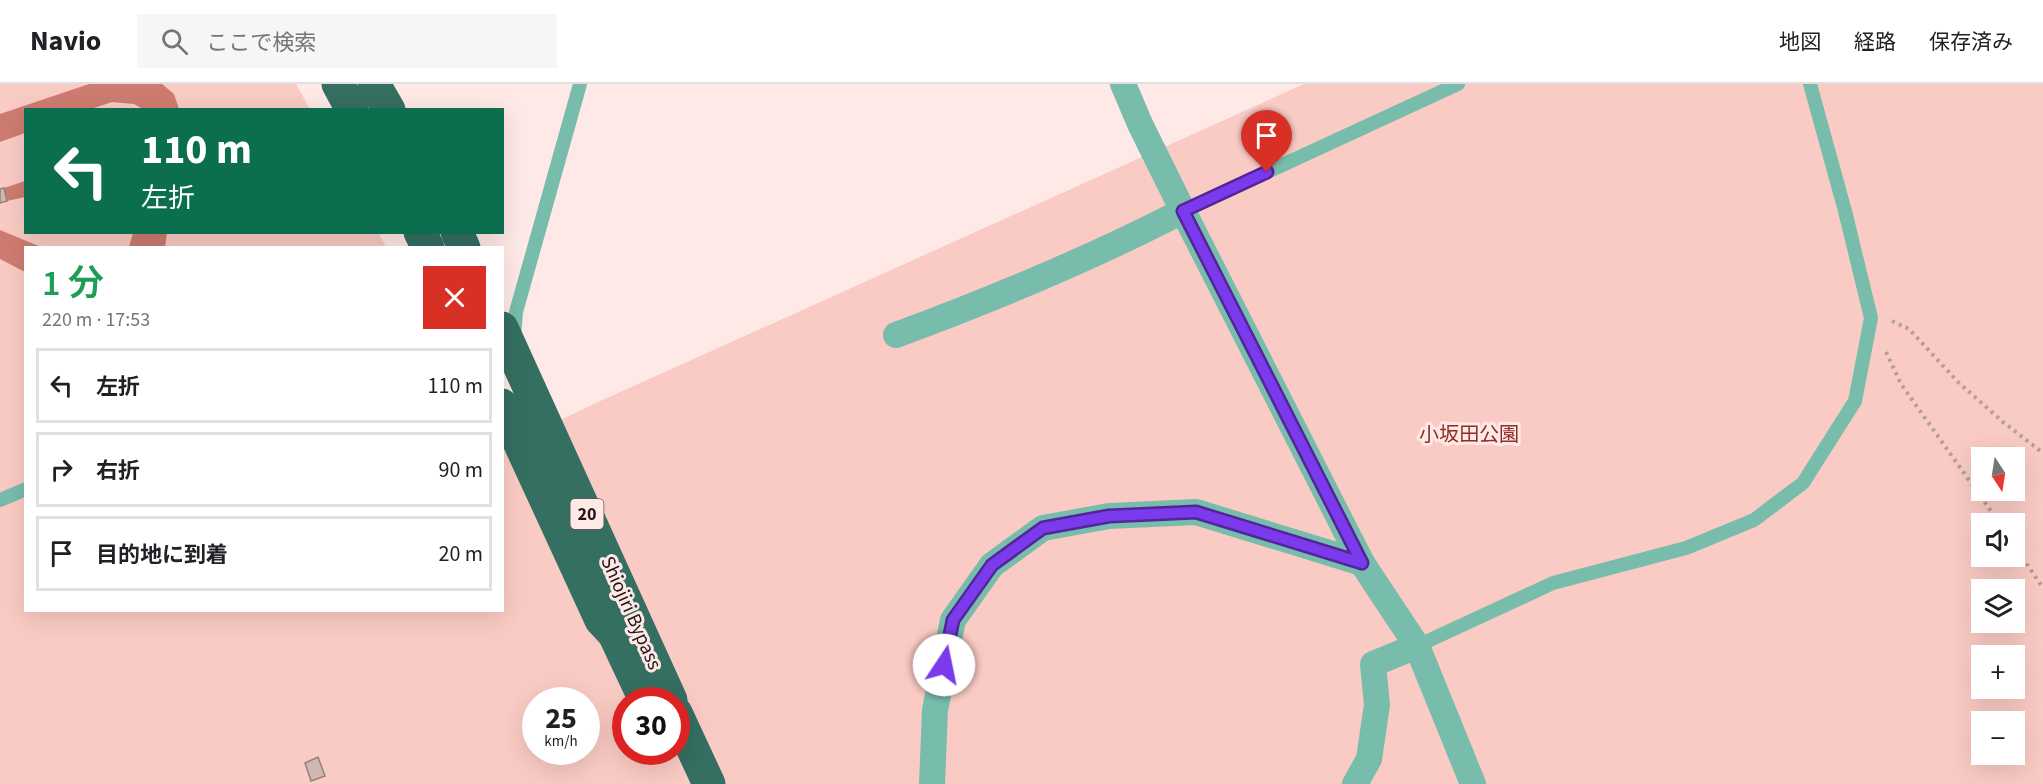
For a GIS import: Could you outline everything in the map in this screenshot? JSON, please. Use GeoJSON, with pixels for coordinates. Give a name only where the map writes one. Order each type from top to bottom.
{"type":"FeatureCollection","features":[{"type":"Feature","properties":{"kind":"highway"},"geometry":{"type":"LineString","coordinates":[[338,84],[351,108]]}},
{"type":"Feature","properties":{"kind":"highway"},"geometry":{"type":"LineString","coordinates":[[374,84],[388,108]]}},
{"type":"Feature","properties":{"kind":"highway","name":"Shiojiri Bypass"},"geometry":{"type":"LineString","coordinates":[[508,339],[665,687]]}},
{"type":"Feature","properties":{"kind":"highway","name":"Shiojiri Bypass"},"geometry":{"type":"LineString","coordinates":[[504,409],[601,620],[614,634],[639,687]]}},
{"type":"Feature","properties":{"kind":"highway"},"geometry":{"type":"LineString","coordinates":[[690,743],[709,784]]}},
{"type":"Feature","properties":{"kind":"highway"},"geometry":{"type":"LineString","coordinates":[[675,765],[684,784]]}},
{"type":"Feature","properties":{"kind":"street"},"geometry":{"type":"LineString","coordinates":[[1123,84],[1183,211],[1362,563],[1417,646],[1473,784]]}},
{"type":"Feature","properties":{"kind":"street"},"geometry":{"type":"LineString","coordinates":[[896,335],[1029,284],[1131,238],[1183,211]]}},
{"type":"Feature","properties":{"kind":"street"},"geometry":{"type":"LineString","coordinates":[[932,784],[935,710],[953,620],[992,565],[1043,528],[1109,516],[1196,512],[1362,563]]}},
{"type":"Feature","properties":{"kind":"street"},"geometry":{"type":"LineString","coordinates":[[1355,784],[1369,759],[1377,705],[1373,664],[1417,646]]}},
{"type":"Feature","properties":{"kind":"lane"},"geometry":{"type":"LineString","coordinates":[[508,339],[580,84]]}},
{"type":"Feature","properties":{"kind":"lane"},"geometry":{"type":"LineString","coordinates":[[1183,211],[1458,84]]}},
{"type":"Feature","properties":{"kind":"lane"},"geometry":{"type":"LineString","coordinates":[[1417,646],[1553,583],[1686,548],[1754,520],[1803,483],[1855,401],[1871,318],[1845,211],[1810,84]]}},
{"type":"Feature","properties":{"kind":"lane"},"geometry":{"type":"LineString","coordinates":[[0,500],[24,490]]}},
{"type":"Feature","properties":{"kind":"path"},"geometry":{"type":"LineString","coordinates":[[1871,318],[1889,320],[1910,329],[1959,383],[2043,453]]}},
{"type":"Feature","properties":{"kind":"path"},"geometry":{"type":"LineString","coordinates":[[1871,318],[1901,384],[1992,513]]}},
{"type":"Feature","properties":{"kind":"path"},"geometry":{"type":"LineString","coordinates":[[2025,562],[2043,588]]}},
{"type":"Feature","properties":{"kind":"green space","name":"小坂田公園"},"geometry":{"type":"Polygon","coordinates":[[[0,84],[296,84],[309,108],[24,108],[24,234],[379,234],[385,246],[24,246],[24,612],[504,612],[504,447],[1304,84],[2043,84],[2043,784],[0,784],[0,84]]]}},
{"type":"Feature","properties":{"kind":"shaded area"},"geometry":{"type":"Polygon","coordinates":[[[89,84],[162,84],[174,94],[179,108],[141,108],[134,104],[112,102],[94,108],[24,108],[24,133],[0,142],[0,114],[89,84]]]}},
{"type":"Feature","properties":{"kind":"shaded area"},"geometry":{"type":"Polygon","coordinates":[[[24,181],[24,197],[7,201],[4,188],[24,181]]]}},
{"type":"Feature","properties":{"kind":"shaded area"},"geometry":{"type":"Polygon","coordinates":[[[0,230],[39,246],[24,246],[24,271],[0,259],[0,230]]]}},
{"type":"Feature","properties":{"kind":"shaded area"},"geometry":{"type":"Polygon","coordinates":[[[133,234],[167,234],[165,246],[129,246],[133,234]]]}},
{"type":"Feature","properties":{"kind":"building"},"geometry":{"type":"Polygon","coordinates":[[[4,188],[7,201],[0,203],[0,189],[4,188]]]}},
{"type":"Feature","properties":{"kind":"building"},"geometry":{"type":"Polygon","coordinates":[[[318,757],[325,776],[311,781],[305,763],[318,757]]]}},
{"type":"Feature","properties":{"kind":"route"},"geometry":{"type":"LineString","coordinates":[[944,665],[953,620],[992,565],[1043,528],[1109,516],[1196,512],[1362,563],[1183,211],[1267,172]]}}]}
